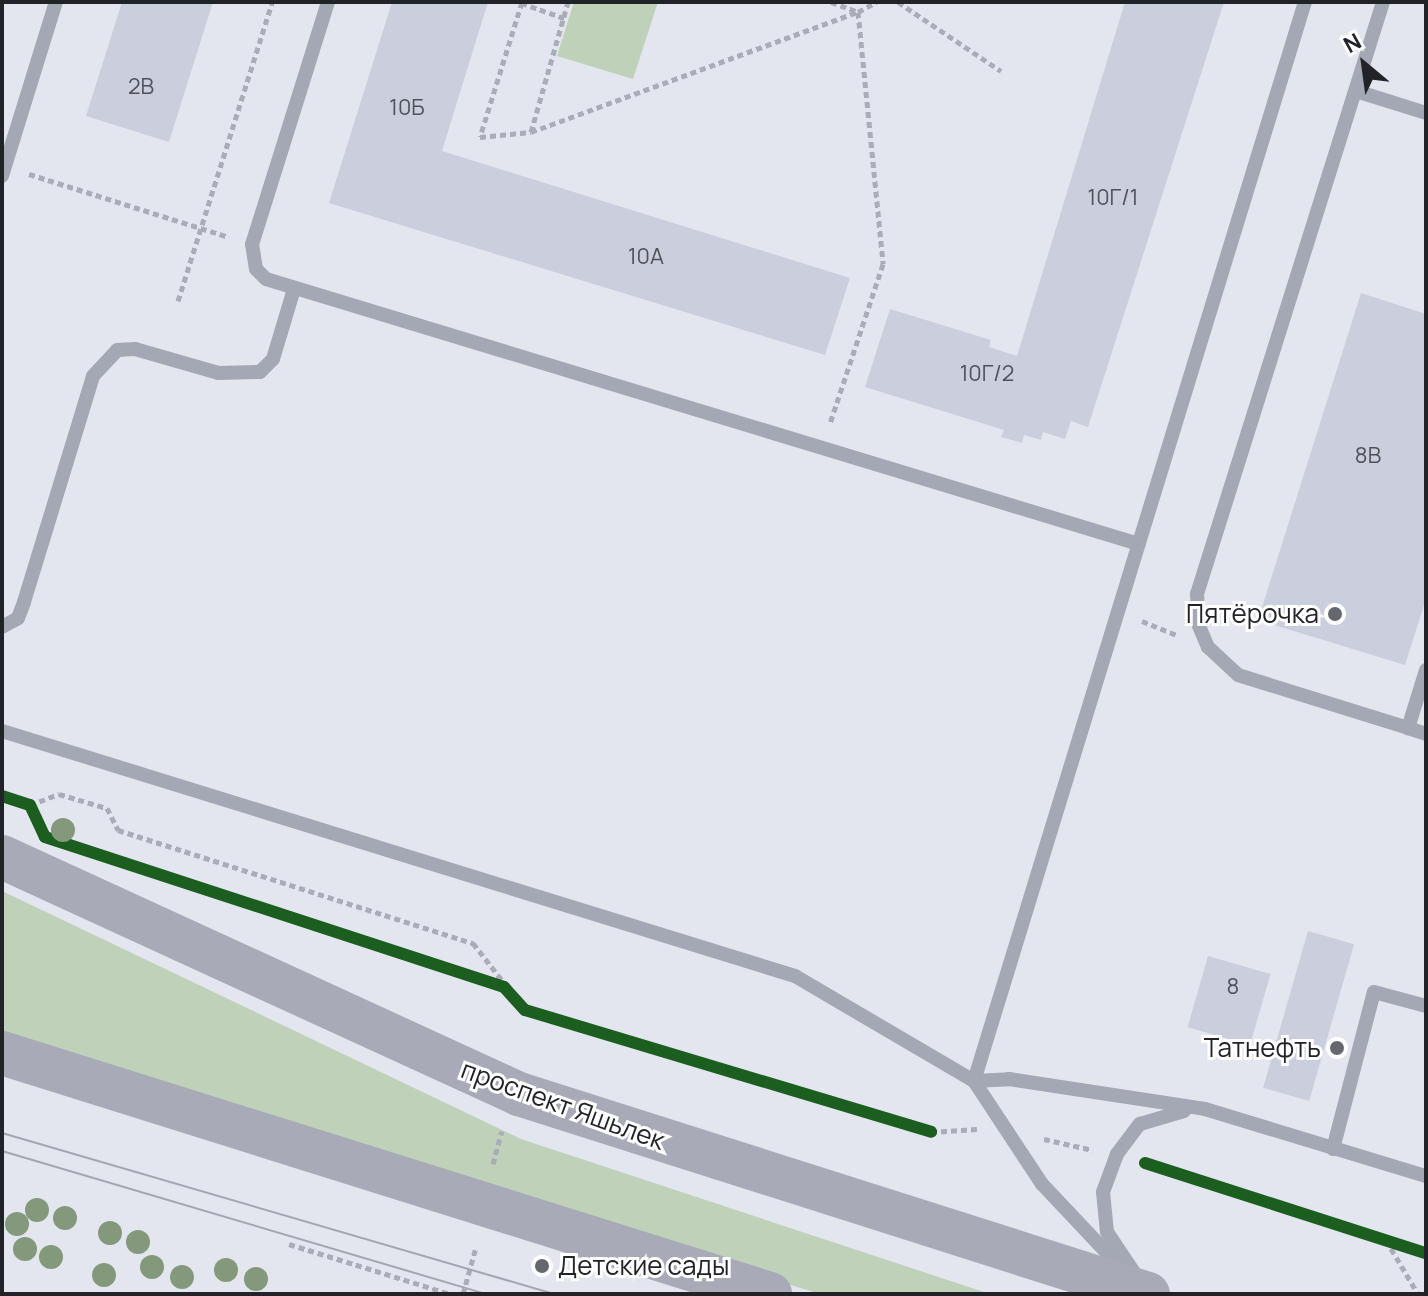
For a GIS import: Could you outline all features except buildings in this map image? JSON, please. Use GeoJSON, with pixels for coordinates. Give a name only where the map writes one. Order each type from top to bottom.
{"type":"FeatureCollection","features":[{"type":"Feature","properties":{"kind":"main road","name":"проспект Яшьлек"},"geometry":{"type":"LineString","coordinates":[[2,857],[519,1094],[1148,1294]]}},
{"type":"Feature","properties":{"kind":"main road"},"geometry":{"type":"LineString","coordinates":[[2,1053],[770,1294]]}},
{"type":"Feature","properties":{"kind":"lane"},"geometry":{"type":"LineString","coordinates":[[3,171],[56,2]]}},
{"type":"Feature","properties":{"kind":"lane"},"geometry":{"type":"LineString","coordinates":[[328,2],[252,244],[256,269],[266,279],[821,451],[1139,544]]}},
{"type":"Feature","properties":{"kind":"lane"},"geometry":{"type":"LineString","coordinates":[[974,1081],[1305,2]]}},
{"type":"Feature","properties":{"kind":"lane"},"geometry":{"type":"LineString","coordinates":[[1383,2],[1197,594],[1199,626],[1219,661],[1238,675],[1426,734]]}},
{"type":"Feature","properties":{"kind":"lane"},"geometry":{"type":"LineString","coordinates":[[1356,91],[1426,113]]}},
{"type":"Feature","properties":{"kind":"lane"},"geometry":{"type":"LineString","coordinates":[[2,627],[21,610],[101,367],[117,350],[135,349],[218,373],[260,372],[273,359],[294,289]]}},
{"type":"Feature","properties":{"kind":"lane"},"geometry":{"type":"LineString","coordinates":[[1408,728],[1426,670]]}},
{"type":"Feature","properties":{"kind":"lane"},"geometry":{"type":"LineString","coordinates":[[2,731],[795,976],[974,1081],[1066,1213],[1148,1294]]}},
{"type":"Feature","properties":{"kind":"lane"},"geometry":{"type":"LineString","coordinates":[[1333,1149],[1374,992],[1426,1006]]}},
{"type":"Feature","properties":{"kind":"lane"},"geometry":{"type":"LineString","coordinates":[[974,1081],[1009,1079],[1205,1109],[1426,1176]]}},
{"type":"Feature","properties":{"kind":"lane"},"geometry":{"type":"LineString","coordinates":[[1148,1294],[1107,1232],[1103,1192],[1117,1154],[1140,1124],[1168,1112],[1205,1109]]}},
{"type":"Feature","properties":{"kind":"path"},"geometry":{"type":"LineString","coordinates":[[178,301],[272,2]]}},
{"type":"Feature","properties":{"kind":"path"},"geometry":{"type":"LineString","coordinates":[[531,132],[568,2]]}},
{"type":"Feature","properties":{"kind":"path"},"geometry":{"type":"LineString","coordinates":[[831,2],[858,12]]}},
{"type":"Feature","properties":{"kind":"path"},"geometry":{"type":"LineString","coordinates":[[564,18],[521,3],[480,137],[531,132],[858,12],[876,2]]}},
{"type":"Feature","properties":{"kind":"path"},"geometry":{"type":"LineString","coordinates":[[898,2],[1001,71]]}},
{"type":"Feature","properties":{"kind":"path"},"geometry":{"type":"LineString","coordinates":[[821,451],[883,264],[858,12]]}},
{"type":"Feature","properties":{"kind":"path"},"geometry":{"type":"LineString","coordinates":[[3,171],[252,244]]}},
{"type":"Feature","properties":{"kind":"path"},"geometry":{"type":"LineString","coordinates":[[2,796],[32,811],[59,794],[107,808],[118,830],[473,943],[504,987],[525,1010],[917,1128],[977,1129]]}},
{"type":"Feature","properties":{"kind":"path"},"geometry":{"type":"LineString","coordinates":[[474,977],[504,987]]}},
{"type":"Feature","properties":{"kind":"path"},"geometry":{"type":"LineString","coordinates":[[490,1176],[502,1131]]}},
{"type":"Feature","properties":{"kind":"path"},"geometry":{"type":"LineString","coordinates":[[1039,1138],[1106,1153]]}},
{"type":"Feature","properties":{"kind":"path"},"geometry":{"type":"LineString","coordinates":[[1145,1163],[1426,1253]]}},
{"type":"Feature","properties":{"kind":"path"},"geometry":{"type":"LineString","coordinates":[[1385,1240],[1418,1294]]}},
{"type":"Feature","properties":{"kind":"path"},"geometry":{"type":"LineString","coordinates":[[289,1244],[451,1294]]}},
{"type":"Feature","properties":{"kind":"path"},"geometry":{"type":"LineString","coordinates":[[463,1294],[476,1247]]}},
{"type":"Feature","properties":{"kind":"green space"},"geometry":{"type":"Polygon","coordinates":[[[574,2],[658,2],[633,79],[557,56],[574,2]]]}},
{"type":"Feature","properties":{"kind":"green space"},"geometry":{"type":"Polygon","coordinates":[[[2,891],[521,1139],[990,1294],[820,1294],[2,1043],[2,891]]]}},
{"type":"Feature","properties":{"kind":"tram line"},"geometry":{"type":"LineString","coordinates":[[2,1133],[554,1294]]}},
{"type":"Feature","properties":{"kind":"tram line"},"geometry":{"type":"LineString","coordinates":[[2,1151],[486,1294]]}},
{"type":"Feature","properties":{"kind":"cycle path"},"geometry":{"type":"LineString","coordinates":[[2,796],[30,805],[45,837],[504,987],[525,1010],[931,1132]]}},
{"type":"Feature","properties":{"kind":"cycle path"},"geometry":{"type":"LineString","coordinates":[[1145,1163],[1426,1253]]}},
{"type":"Feature","properties":{"kind":"place","name":"Пятёрочка"},"geometry":{"type":"Point","coordinates":[1335,614]}},
{"type":"Feature","properties":{"kind":"place","name":"Татнефть"},"geometry":{"type":"Point","coordinates":[1337,1048]}},
{"type":"Feature","properties":{"kind":"place","name":"Детские сады"},"geometry":{"type":"Point","coordinates":[542,1266]}}]}
